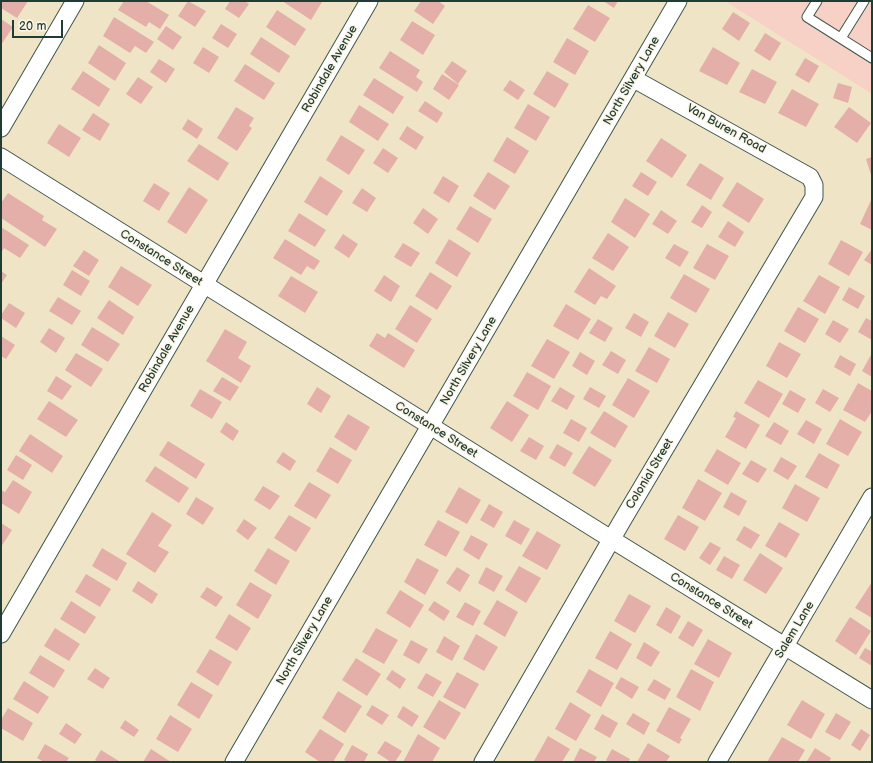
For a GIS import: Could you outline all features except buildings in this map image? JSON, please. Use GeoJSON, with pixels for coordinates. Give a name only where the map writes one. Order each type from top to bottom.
{"type":"FeatureCollection","features":[{"type":"Feature","properties":{"kind":"street"},"geometry":{"type":"LineString","coordinates":[[1,128],[76,1]]}},
{"type":"Feature","properties":{"kind":"street","name":"Robindale Avenue"},"geometry":{"type":"LineString","coordinates":[[1,634],[369,1]]}},
{"type":"Feature","properties":{"kind":"street","name":"North Silvery Lane"},"geometry":{"type":"LineString","coordinates":[[234,762],[678,1]]}},
{"type":"Feature","properties":{"kind":"street","name":"Van Buren Road"},"geometry":{"type":"LineString","coordinates":[[634,78],[798,169],[810,177],[814,185]]}},
{"type":"Feature","properties":{"kind":"street","name":"Constance Street"},"geometry":{"type":"LineString","coordinates":[[1,157],[784,647],[872,700]]}},
{"type":"Feature","properties":{"kind":"street","name":"Colonial Street"},"geometry":{"type":"LineString","coordinates":[[483,762],[611,539],[814,197],[814,185]]}},
{"type":"Feature","properties":{"kind":"street","name":"Salem Lane"},"geometry":{"type":"LineString","coordinates":[[717,762],[872,497]]}},
{"type":"Feature","properties":{"kind":"lane"},"geometry":{"type":"LineString","coordinates":[[817,1],[807,17],[872,58]]}},
{"type":"Feature","properties":{"kind":"lane"},"geometry":{"type":"LineString","coordinates":[[841,38],[864,1]]}},
{"type":"Feature","properties":{"kind":"shaded area"},"geometry":{"type":"Polygon","coordinates":[[[729,1],[872,1],[872,94],[728,3],[729,1]]]}}]}
